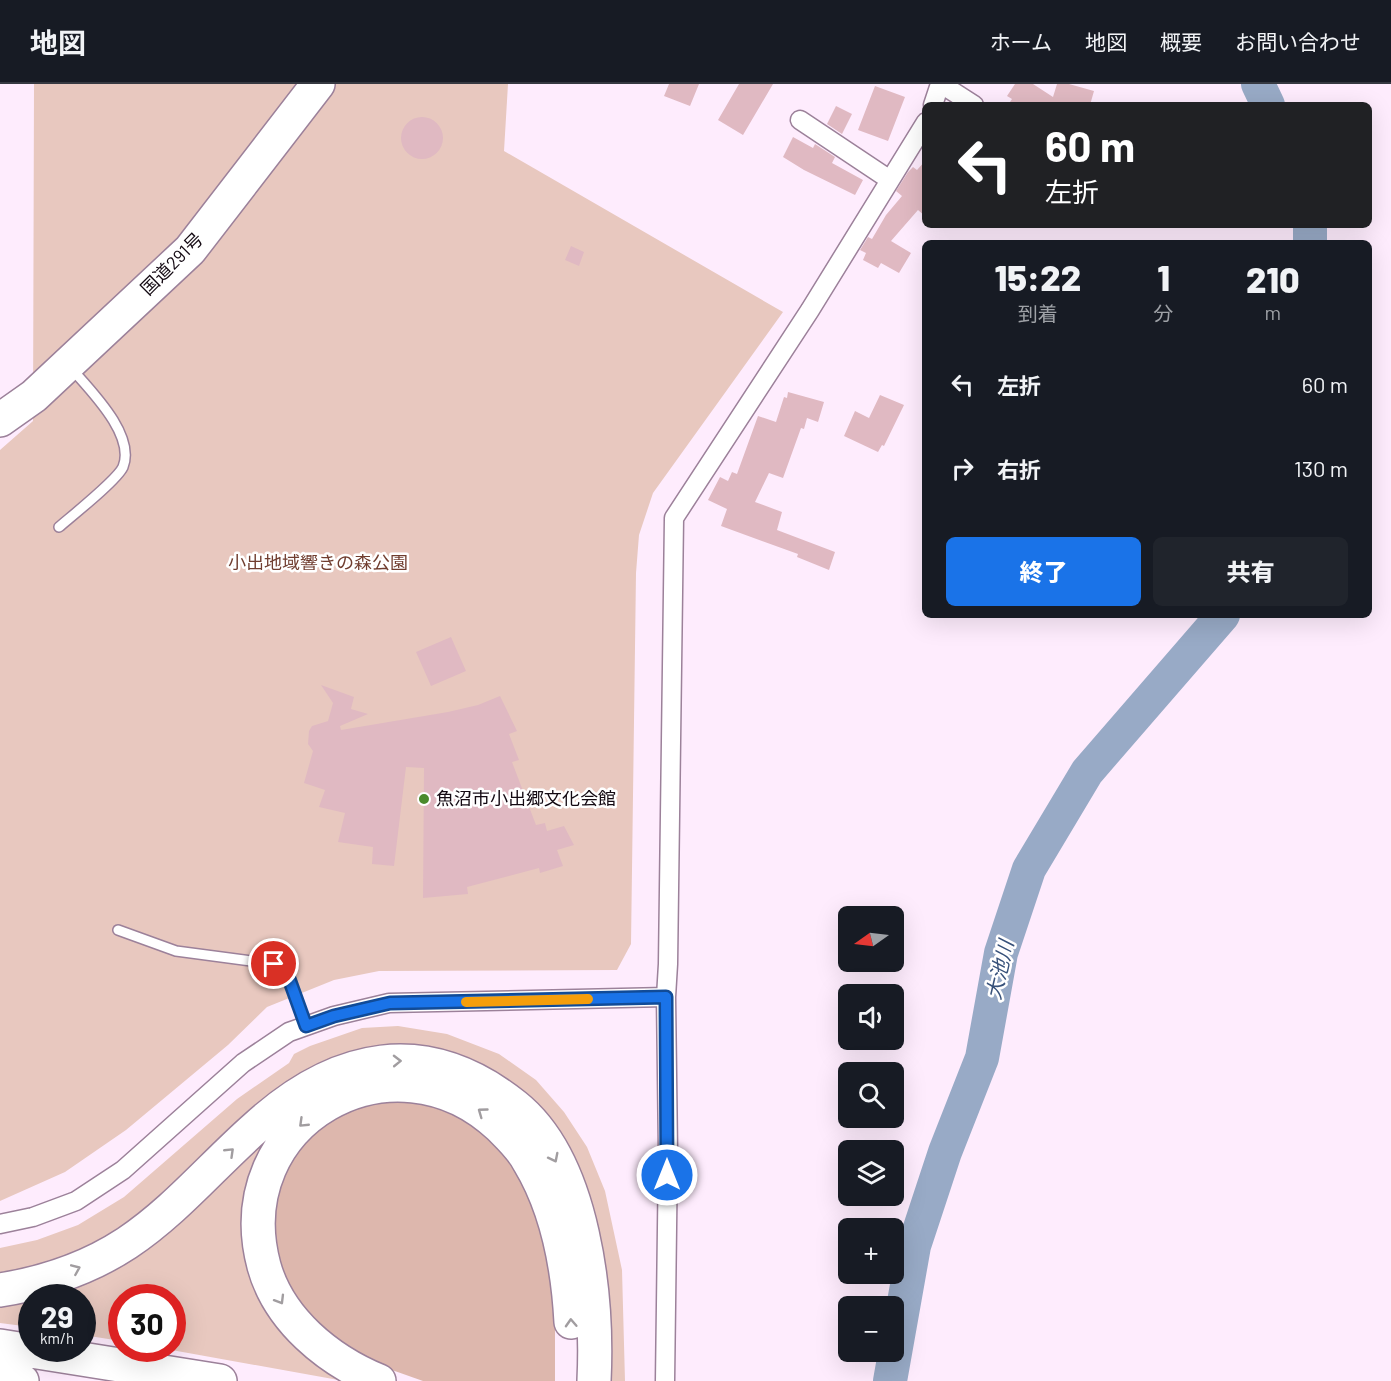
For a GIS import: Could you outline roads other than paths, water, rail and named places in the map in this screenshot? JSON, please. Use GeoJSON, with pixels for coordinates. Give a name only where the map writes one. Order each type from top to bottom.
{"type":"FeatureCollection","features":[{"type":"Feature","properties":{"kind":"highway","name":"国道291号"},"geometry":{"type":"LineString","coordinates":[[0,420],[34,396],[190,250],[318,84]]}},
{"type":"Feature","properties":{"kind":"highway"},"geometry":{"type":"LineString","coordinates":[[0,1290],[72,1271],[126,1243],[175,1206],[255,1127],[302,1091],[326,1078],[373,1063],[399,1060],[426,1062],[475,1078],[499,1093],[519,1109],[549,1148],[573,1201],[589,1264],[594,1333],[594,1381]]}},
{"type":"Feature","properties":{"kind":"highway"},"geometry":{"type":"LineString","coordinates":[[379,1381],[341,1361],[316,1343],[295,1323],[279,1301],[267,1277],[260,1252],[257,1226],[259,1201],[264,1180],[273,1160],[293,1132],[318,1109],[360,1090],[406,1085],[426,1087],[467,1102],[485,1113],[516,1143],[529,1161],[551,1208],[565,1265],[572,1332],[571,1381]]}},
{"type":"Feature","properties":{"kind":"highway"},"geometry":{"type":"LineString","coordinates":[[0,1346],[220,1381]]}},
{"type":"Feature","properties":{"kind":"highway"},"geometry":{"type":"LineString","coordinates":[[0,1377],[22,1381]]}},
{"type":"Feature","properties":{"kind":"street"},"geometry":{"type":"LineString","coordinates":[[934,102],[940,84],[969,102]]}},
{"type":"Feature","properties":{"kind":"street"},"geometry":{"type":"LineString","coordinates":[[800,120],[890,180]]}},
{"type":"Feature","properties":{"kind":"street"},"geometry":{"type":"LineString","coordinates":[[665,1381],[668,1163],[666,997],[674,518],[810,310],[922,128]]}},
{"type":"Feature","properties":{"kind":"street"},"geometry":{"type":"LineString","coordinates":[[0,1224],[33,1217],[76,1201],[123,1170],[243,1063],[289,1032],[334,1016],[390,1003],[666,997]]}},
{"type":"Feature","properties":{"kind":"lane"},"geometry":{"type":"LineString","coordinates":[[59,527],[113,480],[123,466],[124,446],[120,431],[103,404],[68,364]]}},
{"type":"Feature","properties":{"kind":"lane"},"geometry":{"type":"LineString","coordinates":[[118,930],[176,951],[274,964],[288,976],[306,1026]]}},
{"type":"Feature","properties":{"kind":"waterway","name":"大池川"},"geometry":{"type":"LineString","coordinates":[[1258,84],[1267,102]]}},
{"type":"Feature","properties":{"kind":"waterway","name":"大池川"},"geometry":{"type":"LineString","coordinates":[[1310,228],[1310,240]]}},
{"type":"Feature","properties":{"kind":"waterway","name":"大池川"},"geometry":{"type":"LineString","coordinates":[[890,1381],[914,1246],[945,1152],[982,1058],[1001,953],[1029,869],[1087,772],[1220,618]]}},
{"type":"Feature","properties":{"kind":"place","name":"魚沼市小出郷文化会館"},"geometry":{"type":"Point","coordinates":[424,799]}},
{"type":"Feature","properties":{"kind":"park label","name":"小出地域響きの森公園"},"geometry":{"type":"Point","coordinates":[318,563]}}]}
